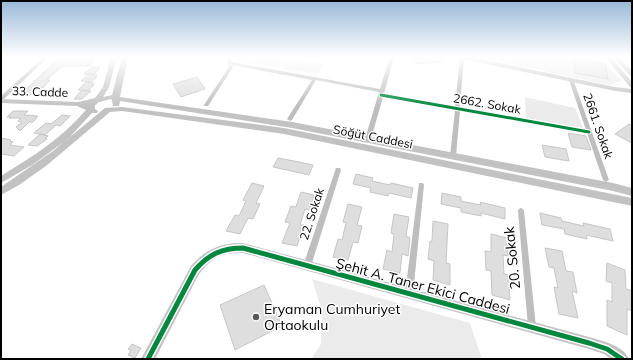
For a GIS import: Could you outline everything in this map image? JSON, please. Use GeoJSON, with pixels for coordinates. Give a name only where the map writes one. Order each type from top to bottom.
{"type":"FeatureCollection","features":[{"type":"Feature","properties":{"kind":"main road"},"geometry":{"type":"LineString","coordinates":[[1,180],[50,150],[76,126],[91,109],[92,104],[97,100],[106,87],[110,74]]}},
{"type":"Feature","properties":{"kind":"main road"},"geometry":{"type":"LineString","coordinates":[[1,191],[38,168],[64,149],[116,104],[121,74]]}},
{"type":"Feature","properties":{"kind":"main road"},"geometry":{"type":"LineString","coordinates":[[542,74],[615,89],[632,91]]}},
{"type":"Feature","properties":{"kind":"main road"},"geometry":{"type":"LineString","coordinates":[[622,74],[632,86]]}},
{"type":"Feature","properties":{"kind":"main road","name":"Söğüt Caddesi"},"geometry":{"type":"LineString","coordinates":[[97,100],[107,97],[116,98],[292,125],[613,187],[632,192]]}},
{"type":"Feature","properties":{"kind":"main road","name":"33. Cadde"},"geometry":{"type":"LineString","coordinates":[[1,100],[78,104],[97,100]]}},
{"type":"Feature","properties":{"kind":"main road","name":"33. Cadde"},"geometry":{"type":"LineString","coordinates":[[78,104],[99,112],[108,110]]}},
{"type":"Feature","properties":{"kind":"main road","name":"Söğüt Caddesi"},"geometry":{"type":"LineString","coordinates":[[108,110],[122,109],[284,131],[580,190],[632,202]]}},
{"type":"Feature","properties":{"kind":"main road","name":"Şehit A. Taner Ekici Caddesi"},"geometry":{"type":"LineString","coordinates":[[148,359],[195,270],[201,262],[214,252],[231,248],[243,248],[589,343],[607,350],[622,359]]}},
{"type":"Feature","properties":{"kind":"street"},"geometry":{"type":"LineString","coordinates":[[1,100],[28,74]]}},
{"type":"Feature","properties":{"kind":"street"},"geometry":{"type":"LineString","coordinates":[[206,105],[227,74]]}},
{"type":"Feature","properties":{"kind":"street","name":"2662. Sokak"},"geometry":{"type":"LineString","coordinates":[[287,74],[457,109],[589,132]]}},
{"type":"Feature","properties":{"kind":"street"},"geometry":{"type":"LineString","coordinates":[[368,139],[387,74]]}},
{"type":"Feature","properties":{"kind":"street"},"geometry":{"type":"LineString","coordinates":[[453,156],[461,74]]}},
{"type":"Feature","properties":{"kind":"street"},"geometry":{"type":"LineString","coordinates":[[290,118],[315,79]]}},
{"type":"Feature","properties":{"kind":"street","name":"2661. Sokak"},"geometry":{"type":"LineString","coordinates":[[571,80],[606,180]]}},
{"type":"Feature","properties":{"kind":"street","name":"22. Sokak"},"geometry":{"type":"LineString","coordinates":[[307,266],[338,170]]}},
{"type":"Feature","properties":{"kind":"street"},"geometry":{"type":"LineString","coordinates":[[409,294],[421,185]]}},
{"type":"Feature","properties":{"kind":"street","name":"20. Sokak"},"geometry":{"type":"LineString","coordinates":[[521,211],[532,327]]}},
{"type":"Feature","properties":{"kind":"shaded area"},"geometry":{"type":"Polygon","coordinates":[[[557,74],[615,74],[622,81],[609,85],[557,74]]]}},
{"type":"Feature","properties":{"kind":"shaded area"},"geometry":{"type":"Polygon","coordinates":[[[525,97],[575,108],[583,128],[526,118],[525,97]]]}},
{"type":"Feature","properties":{"kind":"shaded area"},"geometry":{"type":"Polygon","coordinates":[[[312,279],[470,323],[482,359],[311,359],[321,344],[322,311],[312,279]]]}},
{"type":"Feature","properties":{"kind":"building"},"geometry":{"type":"Polygon","coordinates":[[[42,74],[54,74],[47,80],[50,80],[43,88],[39,87],[29,96],[20,95],[42,74]]]}},
{"type":"Feature","properties":{"kind":"building"},"geometry":{"type":"Polygon","coordinates":[[[89,74],[97,75],[95,77],[97,77],[91,82],[81,81],[89,74]]]}},
{"type":"Feature","properties":{"kind":"building"},"geometry":{"type":"Polygon","coordinates":[[[579,74],[607,74],[608,79],[579,74]]]}},
{"type":"Feature","properties":{"kind":"building"},"geometry":{"type":"Polygon","coordinates":[[[197,77],[205,89],[181,97],[173,84],[197,77]]]}},
{"type":"Feature","properties":{"kind":"building"},"geometry":{"type":"Polygon","coordinates":[[[86,82],[94,83],[92,85],[94,85],[88,91],[78,90],[86,82]]]}},
{"type":"Feature","properties":{"kind":"building"},"geometry":{"type":"Polygon","coordinates":[[[82,90],[91,91],[82,99],[74,99],[82,90]]]}},
{"type":"Feature","properties":{"kind":"building"},"geometry":{"type":"Polygon","coordinates":[[[13,111],[28,111],[24,115],[38,116],[33,122],[29,122],[20,131],[16,127],[22,122],[18,121],[21,118],[7,117],[13,111]]]}},
{"type":"Feature","properties":{"kind":"building"},"geometry":{"type":"Polygon","coordinates":[[[62,115],[70,116],[60,126],[56,125],[45,135],[34,133],[46,123],[51,124],[62,115]]]}},
{"type":"Feature","properties":{"kind":"building"},"geometry":{"type":"Polygon","coordinates":[[[629,124],[632,126],[632,143],[615,134],[629,124]]]}},
{"type":"Feature","properties":{"kind":"building"},"geometry":{"type":"Polygon","coordinates":[[[568,133],[586,136],[591,150],[572,147],[568,133]]]}},
{"type":"Feature","properties":{"kind":"building"},"geometry":{"type":"Polygon","coordinates":[[[40,134],[48,136],[45,138],[47,139],[37,146],[28,145],[40,134]]]}},
{"type":"Feature","properties":{"kind":"building"},"geometry":{"type":"Polygon","coordinates":[[[1,138],[11,140],[10,141],[13,142],[10,145],[24,147],[14,156],[1,154],[1,138]]]}},
{"type":"Feature","properties":{"kind":"building"},"geometry":{"type":"Polygon","coordinates":[[[542,145],[566,149],[569,161],[545,157],[542,145]]]}},
{"type":"Feature","properties":{"kind":"building"},"geometry":{"type":"Polygon","coordinates":[[[278,158],[313,165],[309,175],[273,167],[278,158]]]}},
{"type":"Feature","properties":{"kind":"building"},"geometry":{"type":"Polygon","coordinates":[[[356,174],[373,178],[372,181],[390,185],[391,183],[413,188],[411,198],[389,193],[388,196],[370,192],[371,188],[353,184],[356,174]]]}},
{"type":"Feature","properties":{"kind":"building"},"geometry":{"type":"Polygon","coordinates":[[[252,183],[264,186],[256,203],[260,204],[253,219],[248,218],[240,234],[226,231],[235,215],[239,216],[246,201],[243,200],[252,183]]]}},
{"type":"Feature","properties":{"kind":"building"},"geometry":{"type":"Polygon","coordinates":[[[301,192],[314,195],[310,210],[305,209],[300,225],[304,225],[297,246],[282,243],[290,223],[285,222],[291,206],[296,207],[301,192]]]}},
{"type":"Feature","properties":{"kind":"building"},"geometry":{"type":"Polygon","coordinates":[[[442,193],[461,197],[461,201],[481,205],[480,202],[505,208],[505,219],[481,213],[481,216],[461,212],[461,208],[441,204],[442,193]]]}},
{"type":"Feature","properties":{"kind":"building"},"geometry":{"type":"Polygon","coordinates":[[[348,204],[362,207],[357,225],[362,226],[358,243],[353,242],[348,260],[333,257],[338,239],[342,240],[346,223],[343,222],[348,204]]]}},
{"type":"Feature","properties":{"kind":"building"},"geometry":{"type":"Polygon","coordinates":[[[540,213],[561,218],[562,221],[584,226],[583,223],[610,229],[613,241],[586,235],[587,239],[565,234],[564,229],[542,225],[540,213]]]}},
{"type":"Feature","properties":{"kind":"building"},"geometry":{"type":"Polygon","coordinates":[[[394,214],[409,217],[406,236],[410,238],[408,256],[402,254],[400,273],[383,269],[387,250],[392,252],[394,234],[391,233],[394,214]]]}},
{"type":"Feature","properties":{"kind":"building"},"geometry":{"type":"Polygon","coordinates":[[[433,221],[448,224],[446,263],[450,264],[450,285],[433,280],[434,261],[428,259],[430,241],[432,241],[433,221]]]}},
{"type":"Feature","properties":{"kind":"building"},"geometry":{"type":"Polygon","coordinates":[[[491,234],[507,238],[508,256],[503,255],[504,274],[508,275],[510,300],[492,295],[491,271],[486,270],[485,251],[491,252],[491,234]]]}},
{"type":"Feature","properties":{"kind":"building"},"geometry":{"type":"Polygon","coordinates":[[[545,248],[562,251],[566,271],[573,272],[577,293],[572,291],[578,318],[559,314],[554,287],[558,288],[554,268],[549,267],[545,248]]]}},
{"type":"Feature","properties":{"kind":"building"},"geometry":{"type":"Polygon","coordinates":[[[607,263],[625,270],[626,289],[632,291],[632,311],[627,309],[627,335],[607,326],[607,300],[612,302],[612,283],[606,281],[607,263]]]}},
{"type":"Feature","properties":{"kind":"building"},"geometry":{"type":"Polygon","coordinates":[[[264,285],[282,326],[235,350],[220,305],[264,285]]]}},
{"type":"Feature","properties":{"kind":"building"},"geometry":{"type":"Polygon","coordinates":[[[132,344],[141,348],[135,358],[128,355],[131,350],[128,349],[132,344]]]}},
{"type":"Feature","properties":{"kind":"cycle path"},"geometry":{"type":"LineString","coordinates":[[381,95],[589,132]]}},
{"type":"Feature","properties":{"kind":"cycle path"},"geometry":{"type":"LineString","coordinates":[[148,359],[195,270],[210,255],[228,248],[243,248],[589,343],[607,349],[622,359]]}},
{"type":"Feature","properties":{"kind":"place","name":"Eryaman Cumhuriyet Ortaokulu"},"geometry":{"type":"Point","coordinates":[256,317]}}]}
